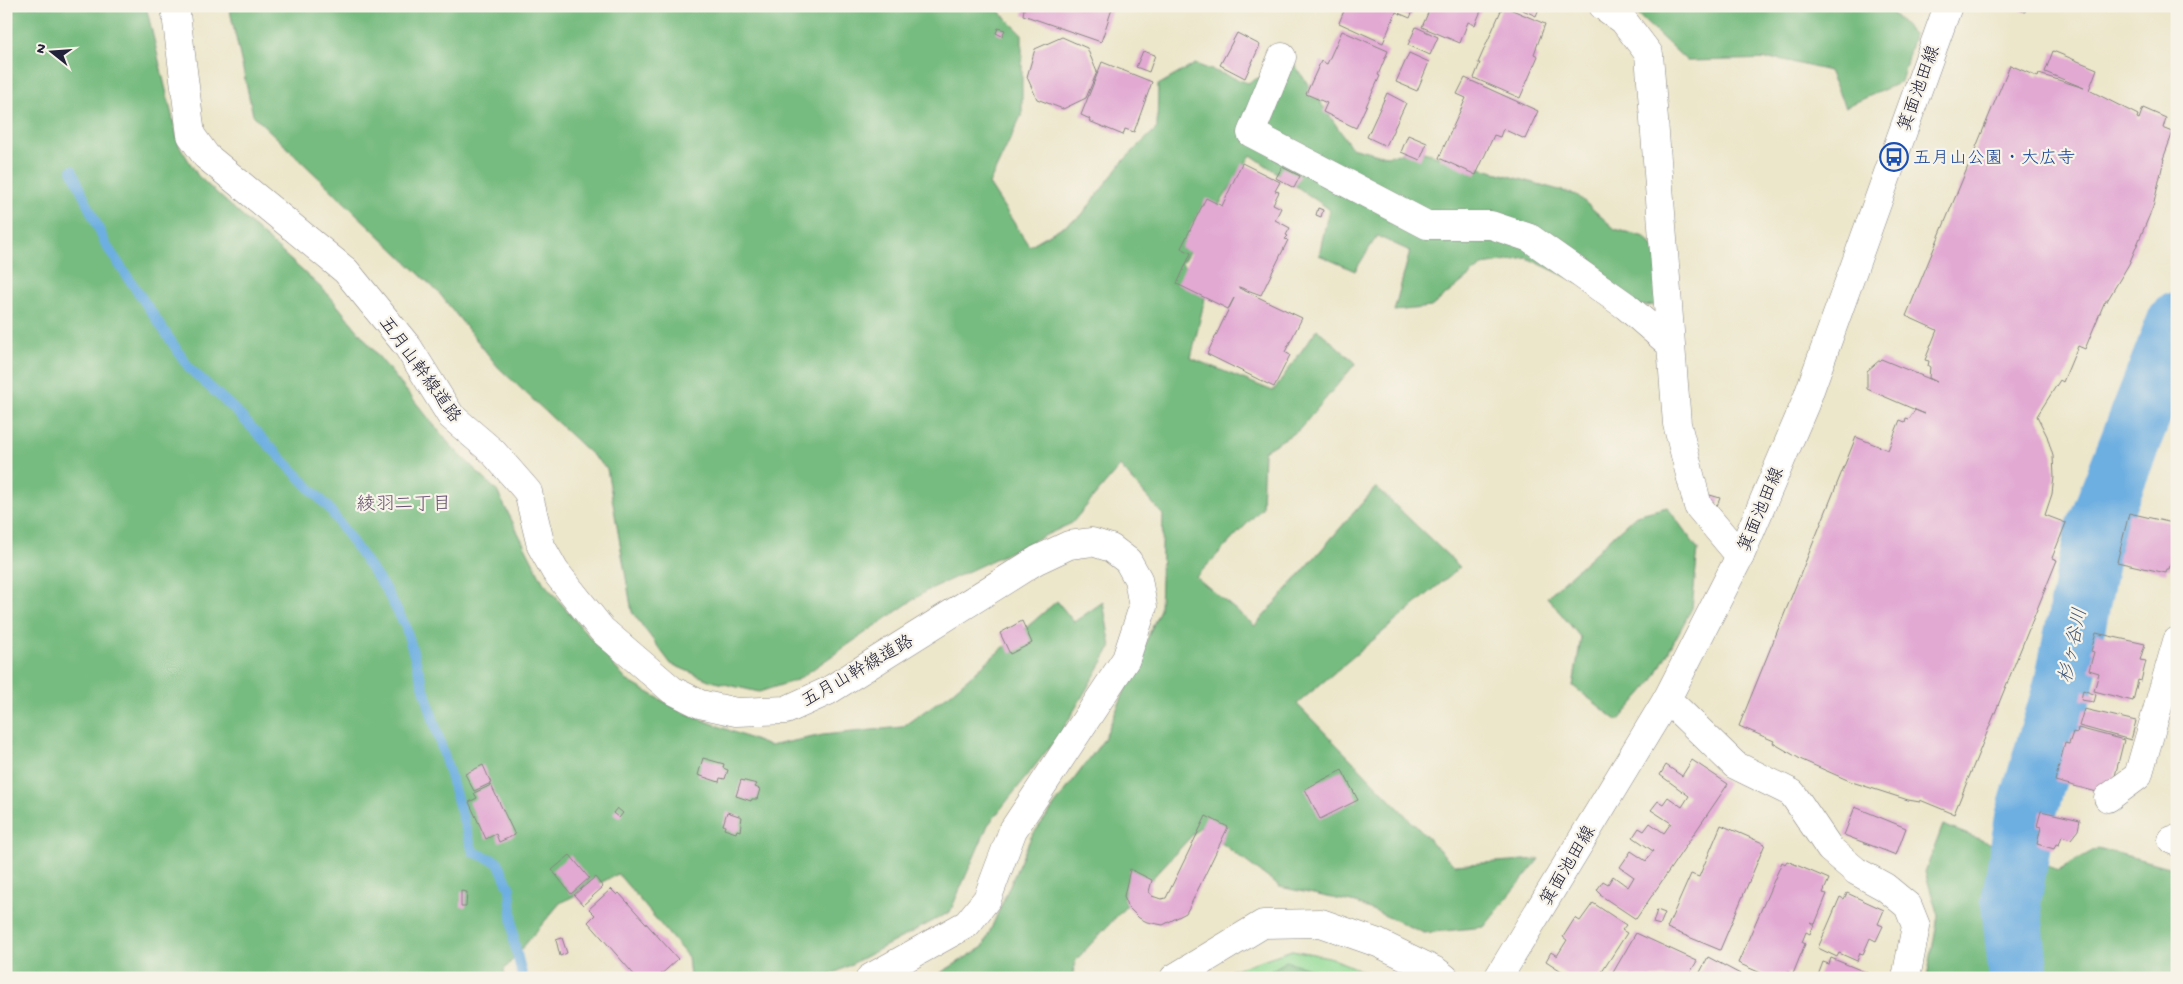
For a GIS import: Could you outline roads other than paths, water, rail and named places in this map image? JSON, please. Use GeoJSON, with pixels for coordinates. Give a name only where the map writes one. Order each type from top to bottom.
{"type":"FeatureCollection","features":[{"type":"Feature","properties":{"kind":"street","name":"五月山幹線道路"},"geometry":{"type":"LineString","coordinates":[[175,6],[191,135],[206,156],[346,272],[408,347],[451,416],[493,452],[528,492],[541,546],[555,571],[602,630],[672,690],[700,704],[736,712],[786,710],[828,691],[1037,560],[1069,544],[1092,542],[1111,548],[1128,561],[1138,578],[1144,607],[1126,659],[1013,830],[987,899],[967,924],[870,978]]}},
{"type":"Feature","properties":{"kind":"street"},"geometry":{"type":"LineString","coordinates":[[1603,6],[1623,20],[1649,54],[1677,424],[1698,506],[1740,556]]}},
{"type":"Feature","properties":{"kind":"street","name":"箕面池田線"},"geometry":{"type":"LineString","coordinates":[[1498,978],[1667,699],[1740,556],[1805,404],[1948,6]]}},
{"type":"Feature","properties":{"kind":"street"},"geometry":{"type":"LineString","coordinates":[[1282,57],[1251,133],[1427,225],[1491,225],[1530,238],[1626,306],[1671,345]]}},
{"type":"Feature","properties":{"kind":"street"},"geometry":{"type":"LineString","coordinates":[[2108,798],[2138,776],[2171,686],[2177,641]]}},
{"type":"Feature","properties":{"kind":"street"},"geometry":{"type":"LineString","coordinates":[[1667,699],[1735,765],[1792,793],[1830,849],[1856,870],[1884,887],[1908,906],[1916,926],[1906,978]]}},
{"type":"Feature","properties":{"kind":"street"},"geometry":{"type":"LineString","coordinates":[[1174,978],[1262,924],[1321,923],[1378,943],[1436,971],[1445,978]]}},
{"type":"Feature","properties":{"kind":"waterway"},"geometry":{"type":"LineString","coordinates":[[72,170],[106,245],[190,369],[234,409],[328,507],[386,590],[405,625],[473,852],[498,862],[510,889],[514,942],[523,978]]}},
{"type":"Feature","properties":{"kind":"waterway","name":"杉ヶ谷川"},"geometry":{"type":"LineString","coordinates":[[2019,978],[2011,903],[2025,818],[2063,688],[2095,532],[2177,322]]}},
{"type":"Feature","properties":{"kind":"place","name":"五月山公園・大広寺"},"geometry":{"type":"Point","coordinates":[1894,157]}},
{"type":"Feature","properties":{"kind":"district","name":"綾羽二丁目"},"geometry":{"type":"Point","coordinates":[404,502]}}]}
